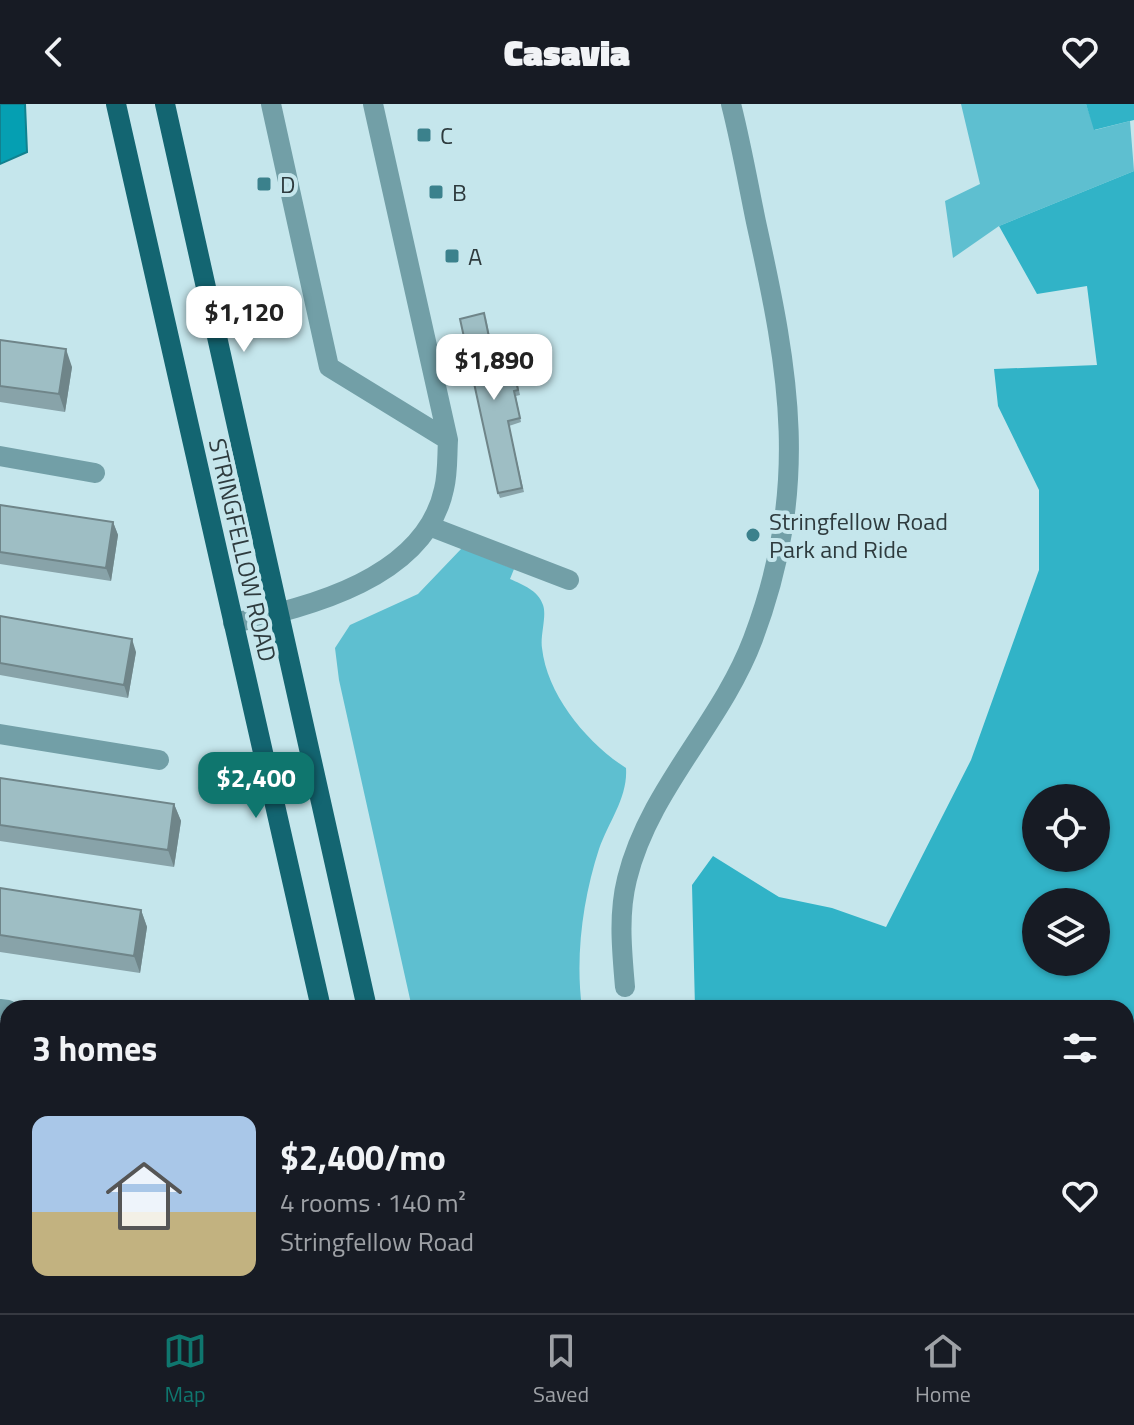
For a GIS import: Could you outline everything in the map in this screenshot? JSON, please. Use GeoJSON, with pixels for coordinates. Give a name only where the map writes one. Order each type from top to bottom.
{"type":"FeatureCollection","features":[{"type":"Feature","properties":{"kind":"main road","name":"STRINGFELLOW ROAD"},"geometry":{"type":"LineString","coordinates":[[116,104],[319,1000]]}},
{"type":"Feature","properties":{"kind":"main road","name":"STRINGFELLOW ROAD"},"geometry":{"type":"LineString","coordinates":[[165,104],[365,1000]]}},
{"type":"Feature","properties":{"kind":"street"},"geometry":{"type":"LineString","coordinates":[[271,104],[329,367],[448,440]]}},
{"type":"Feature","properties":{"kind":"street"},"geometry":{"type":"LineString","coordinates":[[233,623],[279,614],[377,577],[429,526],[444,489],[448,440],[373,104]]}},
{"type":"Feature","properties":{"kind":"street"},"geometry":{"type":"LineString","coordinates":[[625,987],[620,919],[637,848],[673,777],[726,697],[752,642],[768,596],[786,513],[790,411],[784,349],[731,104]]}},
{"type":"Feature","properties":{"kind":"street"},"geometry":{"type":"LineString","coordinates":[[0,456],[95,473]]}},
{"type":"Feature","properties":{"kind":"street"},"geometry":{"type":"LineString","coordinates":[[429,526],[569,580]]}},
{"type":"Feature","properties":{"kind":"street"},"geometry":{"type":"LineString","coordinates":[[0,734],[159,760]]}},
{"type":"Feature","properties":{"kind":"shaded area"},"geometry":{"type":"Polygon","coordinates":[[[0,104],[25,104],[27,152],[0,164],[0,104]]]}},
{"type":"Feature","properties":{"kind":"shaded area"},"geometry":{"type":"Polygon","coordinates":[[[961,104],[1086,104],[1095,130],[1130,121],[1134,171],[999,226],[953,258],[945,201],[980,184],[961,104]]]}},
{"type":"Feature","properties":{"kind":"shaded area"},"geometry":{"type":"Polygon","coordinates":[[[1086,104],[1134,104],[1134,120],[1094,130],[1086,104]]]}},
{"type":"Feature","properties":{"kind":"shaded area"},"geometry":{"type":"Polygon","coordinates":[[[1134,171],[1134,1000],[695,1000],[692,885],[713,856],[779,897],[832,908],[886,927],[971,760],[1039,570],[1039,490],[998,406],[994,369],[1097,365],[1087,286],[1037,294],[999,226],[1134,171]]]}},
{"type":"Feature","properties":{"kind":"shaded area"},"geometry":{"type":"Polygon","coordinates":[[[462,548],[514,569],[510,579],[530,589],[541,600],[544,609],[542,648],[545,666],[560,700],[597,745],[626,768],[624,789],[599,849],[585,907],[579,968],[581,1000],[410,1000],[339,680],[335,648],[350,625],[418,594],[462,548]]]}},
{"type":"Feature","properties":{"kind":"building"},"geometry":{"type":"Polygon","coordinates":[[[484,313],[496,371],[513,367],[518,390],[514,391],[520,418],[508,421],[522,488],[498,493],[460,319],[484,313]]]}},
{"type":"Feature","properties":{"kind":"building"},"geometry":{"type":"Polygon","coordinates":[[[0,340],[66,349],[59,394],[0,386],[0,340]]]}},
{"type":"Feature","properties":{"kind":"building"},"geometry":{"type":"Polygon","coordinates":[[[0,505],[113,522],[106,568],[0,552],[0,505]]]}},
{"type":"Feature","properties":{"kind":"building"},"geometry":{"type":"Polygon","coordinates":[[[0,616],[132,639],[124,685],[0,663],[0,616]]]}},
{"type":"Feature","properties":{"kind":"building"},"geometry":{"type":"Polygon","coordinates":[[[0,778],[174,804],[168,850],[0,825],[0,778]]]}},
{"type":"Feature","properties":{"kind":"building"},"geometry":{"type":"Polygon","coordinates":[[[0,888],[141,910],[134,956],[0,935],[0,888]]]}},
{"type":"Feature","properties":{"kind":"place","name":"C"},"geometry":{"type":"Point","coordinates":[424,135]}},
{"type":"Feature","properties":{"kind":"place","name":"D"},"geometry":{"type":"Point","coordinates":[264,184]}},
{"type":"Feature","properties":{"kind":"place","name":"B"},"geometry":{"type":"Point","coordinates":[436,192]}},
{"type":"Feature","properties":{"kind":"place","name":"A"},"geometry":{"type":"Point","coordinates":[452,256]}},
{"type":"Feature","properties":{"kind":"place","name":"Stringfellow Road Park and Ride"},"geometry":{"type":"Point","coordinates":[753,535]}}]}
